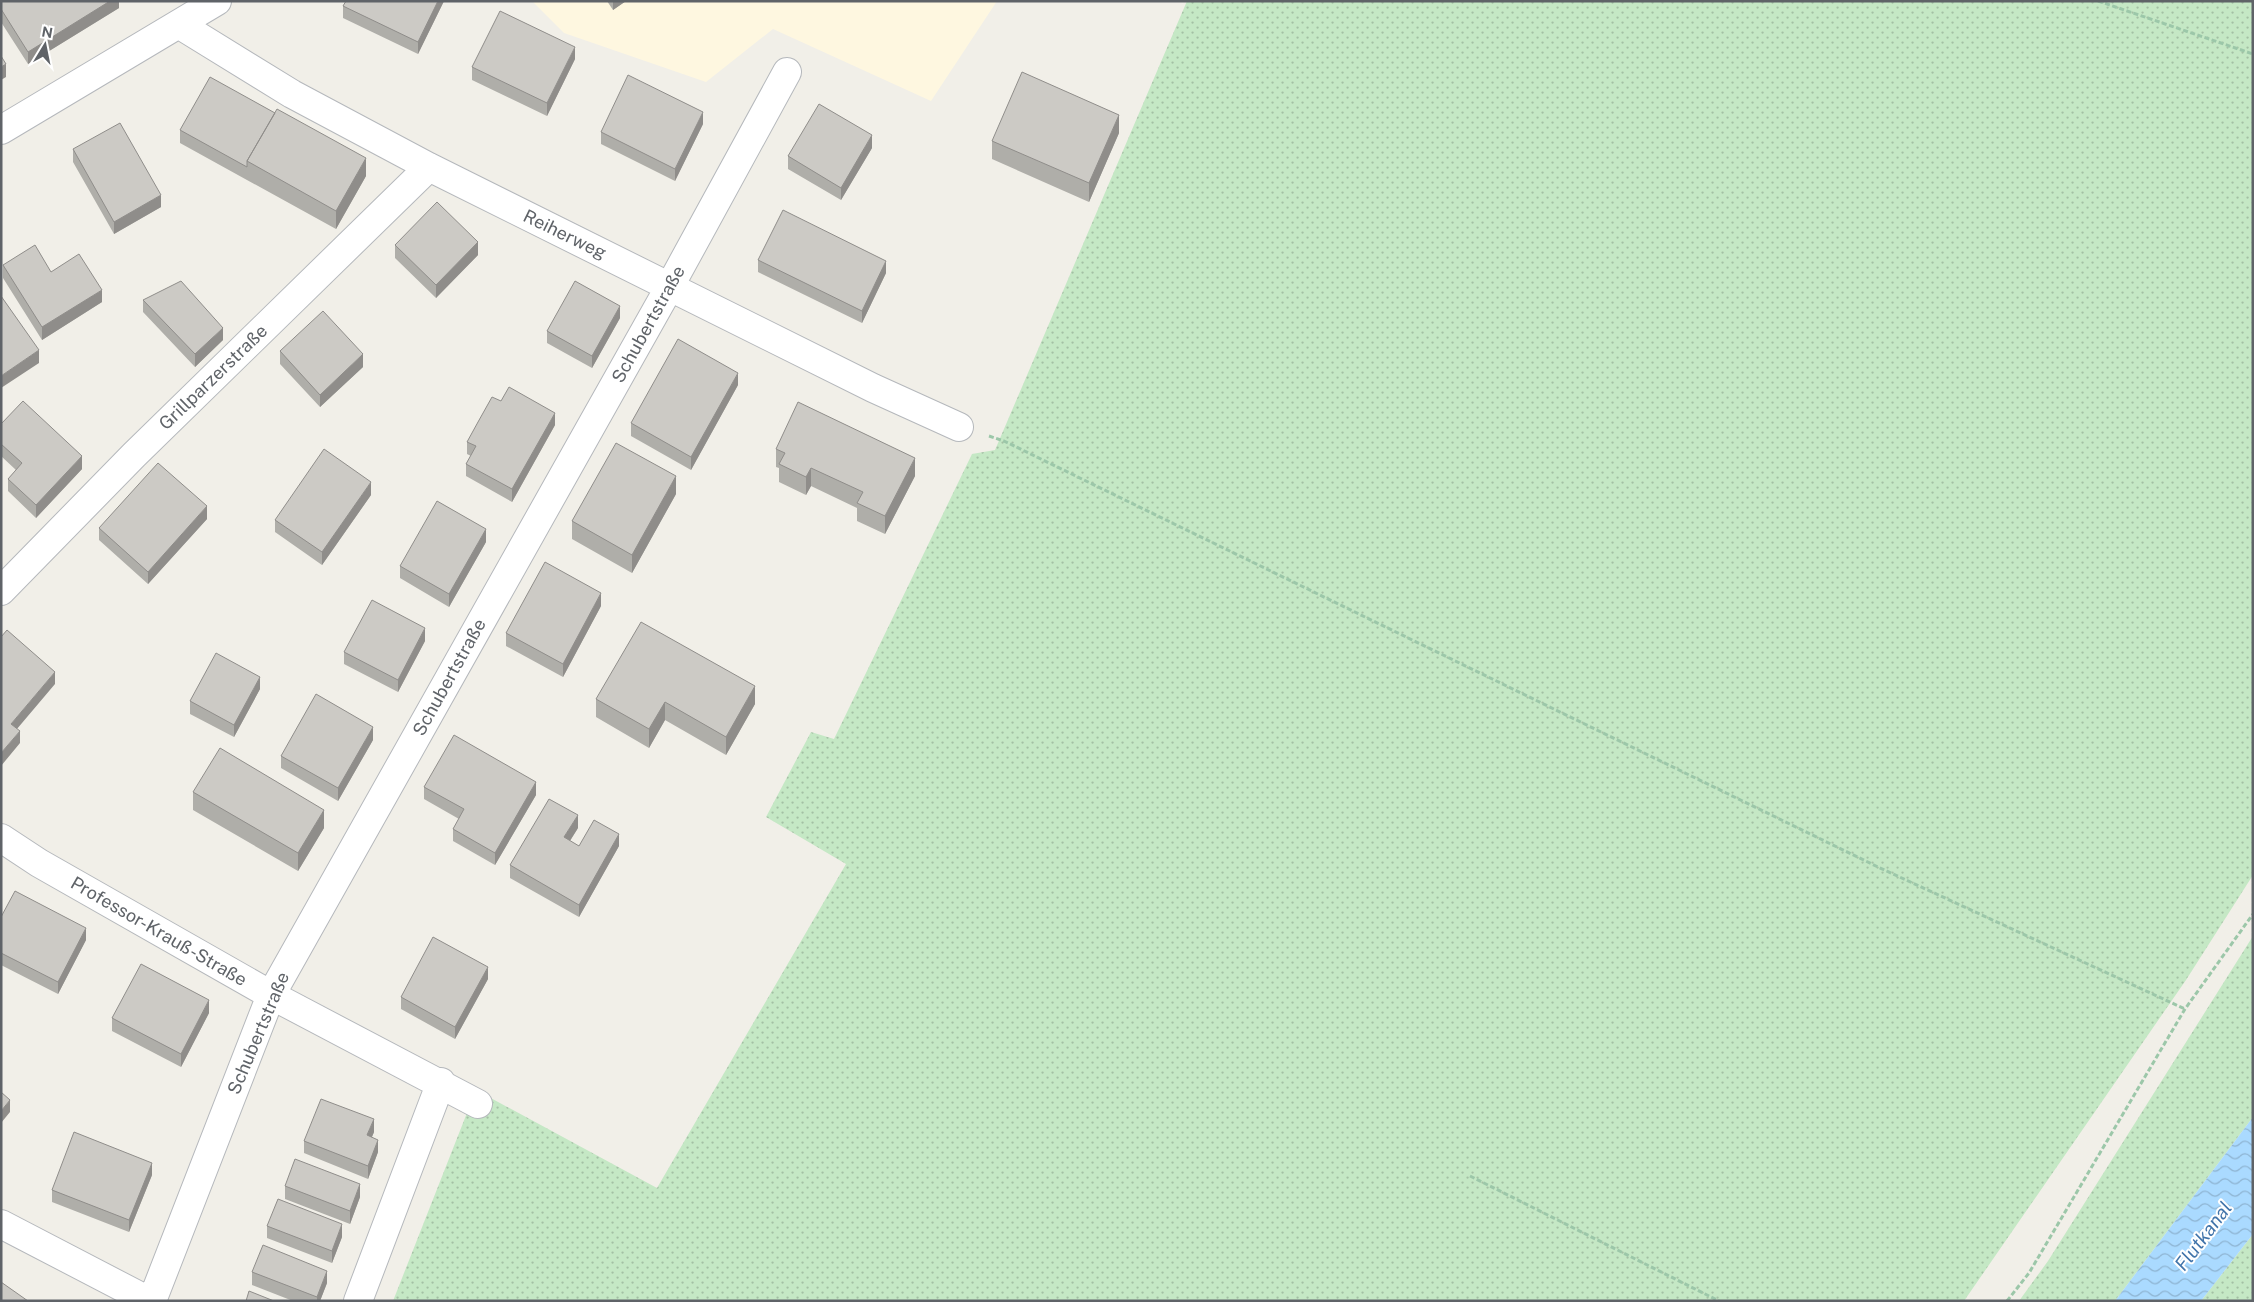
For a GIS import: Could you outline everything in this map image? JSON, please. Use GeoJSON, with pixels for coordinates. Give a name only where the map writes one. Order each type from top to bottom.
{"type":"FeatureCollection","features":[{"type":"Feature","properties":{"kind":"street"},"geometry":{"type":"LineString","coordinates":[[1,130],[180,25],[216,1]]}},
{"type":"Feature","properties":{"kind":"street","name":"Reiherweg"},"geometry":{"type":"LineString","coordinates":[[180,25],[292,94],[429,167],[873,388],[959,428]]}},
{"type":"Feature","properties":{"kind":"street","name":"Schubertstraße"},"geometry":{"type":"LineString","coordinates":[[150,1301],[270,995],[670,286],[787,72]]}},
{"type":"Feature","properties":{"kind":"street","name":"Grillparzerstraße"},"geometry":{"type":"LineString","coordinates":[[1,592],[134,455],[429,167]]}},
{"type":"Feature","properties":{"kind":"street","name":"Professor-Krauß-Straße"},"geometry":{"type":"LineString","coordinates":[[1,838],[39,864],[270,995],[441,1082],[478,1104]]}},
{"type":"Feature","properties":{"kind":"street"},"geometry":{"type":"LineString","coordinates":[[358,1301],[441,1082]]}},
{"type":"Feature","properties":{"kind":"street"},"geometry":{"type":"LineString","coordinates":[[1,1224],[150,1301]]}},
{"type":"Feature","properties":{"kind":"path"},"geometry":{"type":"LineString","coordinates":[[2098,1],[2253,54]]}},
{"type":"Feature","properties":{"kind":"path"},"geometry":{"type":"LineString","coordinates":[[959,428],[1004,441],[1878,867],[2185,1009]]}},
{"type":"Feature","properties":{"kind":"path"},"geometry":{"type":"LineString","coordinates":[[2007,1301],[2028,1273],[2185,1009],[2253,914]]}},
{"type":"Feature","properties":{"kind":"path"},"geometry":{"type":"LineString","coordinates":[[1470,1176],[1719,1301]]}},
{"type":"Feature","properties":{"kind":"shaded area"},"geometry":{"type":"Polygon","coordinates":[[[532,1],[997,1],[931,101],[773,29],[706,82],[564,33],[532,1]]]}},
{"type":"Feature","properties":{"kind":"green space"},"geometry":{"type":"Polygon","coordinates":[[[1187,1],[2253,1],[2253,875],[2186,980],[1964,1301],[393,1301],[476,1090],[657,1188],[846,864],[766,817],[811,732],[834,739],[972,454],[995,450],[1187,1]]]}},
{"type":"Feature","properties":{"kind":"green space"},"geometry":{"type":"Polygon","coordinates":[[[2253,936],[2253,1117],[2115,1301],[2019,1301],[2048,1261],[2253,936]]]}},
{"type":"Feature","properties":{"kind":"green space"},"geometry":{"type":"Polygon","coordinates":[[[2253,1234],[2253,1301],[2201,1301],[2253,1234]]]}},
{"type":"Feature","properties":{"kind":"water","name":"Flutkanal"},"geometry":{"type":"Polygon","coordinates":[[[2253,1117],[2253,1234],[2201,1301],[2115,1301],[2253,1117]]]}},
{"type":"Feature","properties":{"kind":"building"},"geometry":{"type":"Polygon","coordinates":[[[1,1],[110,1],[28,52],[1,9],[1,1]]]}},
{"type":"Feature","properties":{"kind":"building"},"geometry":{"type":"Polygon","coordinates":[[[346,1],[438,1],[418,42],[343,6],[346,1]]]}},
{"type":"Feature","properties":{"kind":"building"},"geometry":{"type":"Polygon","coordinates":[[[500,11],[575,47],[547,103],[472,67],[500,11]]]}},
{"type":"Feature","properties":{"kind":"building"},"geometry":{"type":"Polygon","coordinates":[[[1,56],[6,64],[1,67],[1,56]]]}},
{"type":"Feature","properties":{"kind":"building"},"geometry":{"type":"Polygon","coordinates":[[[1022,72],[1119,115],[1089,183],[992,141],[1022,72]]]}},
{"type":"Feature","properties":{"kind":"building"},"geometry":{"type":"Polygon","coordinates":[[[628,75],[703,112],[675,169],[601,132],[628,75]]]}},
{"type":"Feature","properties":{"kind":"building"},"geometry":{"type":"Polygon","coordinates":[[[210,77],[275,113],[247,161],[247,167],[180,130],[210,77]]]}},
{"type":"Feature","properties":{"kind":"building"},"geometry":{"type":"Polygon","coordinates":[[[819,104],[872,135],[841,188],[788,156],[819,104]]]}},
{"type":"Feature","properties":{"kind":"building"},"geometry":{"type":"Polygon","coordinates":[[[277,109],[366,158],[336,211],[247,161],[277,109]]]}},
{"type":"Feature","properties":{"kind":"building"},"geometry":{"type":"Polygon","coordinates":[[[120,123],[161,195],[114,222],[73,149],[120,123]]]}},
{"type":"Feature","properties":{"kind":"building"},"geometry":{"type":"Polygon","coordinates":[[[437,202],[478,242],[436,285],[395,245],[437,202]]]}},
{"type":"Feature","properties":{"kind":"building"},"geometry":{"type":"Polygon","coordinates":[[[783,210],[886,261],[862,311],[758,260],[783,210]]]}},
{"type":"Feature","properties":{"kind":"building"},"geometry":{"type":"Polygon","coordinates":[[[35,245],[51,272],[79,254],[102,290],[42,327],[3,265],[35,245]]]}},
{"type":"Feature","properties":{"kind":"building"},"geometry":{"type":"Polygon","coordinates":[[[181,281],[223,328],[195,354],[143,300],[181,281]]]}},
{"type":"Feature","properties":{"kind":"building"},"geometry":{"type":"Polygon","coordinates":[[[575,281],[620,306],[592,356],[547,331],[575,281]]]}},
{"type":"Feature","properties":{"kind":"building"},"geometry":{"type":"Polygon","coordinates":[[[1,296],[39,350],[1,376],[1,296]]]}},
{"type":"Feature","properties":{"kind":"building"},"geometry":{"type":"Polygon","coordinates":[[[323,311],[363,354],[320,395],[280,351],[323,311]]]}},
{"type":"Feature","properties":{"kind":"building"},"geometry":{"type":"Polygon","coordinates":[[[678,339],[738,373],[691,457],[631,423],[678,339]]]}},
{"type":"Feature","properties":{"kind":"building"},"geometry":{"type":"Polygon","coordinates":[[[509,387],[555,413],[512,489],[466,464],[476,446],[467,442],[478,422],[492,397],[501,401],[509,387]]]}},
{"type":"Feature","properties":{"kind":"building"},"geometry":{"type":"Polygon","coordinates":[[[23,401],[82,456],[36,505],[8,479],[22,463],[1,444],[1,424],[23,401]]]}},
{"type":"Feature","properties":{"kind":"building"},"geometry":{"type":"Polygon","coordinates":[[[798,402],[915,458],[885,516],[857,503],[863,492],[811,468],[806,477],[779,464],[785,453],[776,449],[798,402]]]}},
{"type":"Feature","properties":{"kind":"building"},"geometry":{"type":"Polygon","coordinates":[[[616,443],[676,476],[632,555],[572,521],[616,443]]]}},
{"type":"Feature","properties":{"kind":"building"},"geometry":{"type":"Polygon","coordinates":[[[324,449],[371,482],[322,552],[275,520],[324,449]]]}},
{"type":"Feature","properties":{"kind":"building"},"geometry":{"type":"Polygon","coordinates":[[[158,463],[207,506],[148,572],[99,528],[158,463]]]}},
{"type":"Feature","properties":{"kind":"building"},"geometry":{"type":"Polygon","coordinates":[[[437,501],[486,529],[449,594],[400,566],[437,501]]]}},
{"type":"Feature","properties":{"kind":"building"},"geometry":{"type":"Polygon","coordinates":[[[545,562],[601,593],[563,664],[506,633],[545,562]]]}},
{"type":"Feature","properties":{"kind":"building"},"geometry":{"type":"Polygon","coordinates":[[[372,600],[425,628],[398,680],[344,652],[372,600]]]}},
{"type":"Feature","properties":{"kind":"building"},"geometry":{"type":"Polygon","coordinates":[[[641,622],[755,686],[726,737],[665,702],[649,729],[596,699],[641,622]]]}},
{"type":"Feature","properties":{"kind":"building"},"geometry":{"type":"Polygon","coordinates":[[[7,630],[55,672],[11,724],[20,731],[1,753],[1,637],[7,630]]]}},
{"type":"Feature","properties":{"kind":"building"},"geometry":{"type":"Polygon","coordinates":[[[216,653],[260,677],[234,725],[190,701],[216,653]]]}},
{"type":"Feature","properties":{"kind":"building"},"geometry":{"type":"Polygon","coordinates":[[[316,694],[373,727],[338,788],[281,756],[316,694]]]}},
{"type":"Feature","properties":{"kind":"building"},"geometry":{"type":"Polygon","coordinates":[[[454,735],[536,782],[495,853],[453,829],[464,809],[424,787],[454,735]]]}},
{"type":"Feature","properties":{"kind":"building"},"geometry":{"type":"Polygon","coordinates":[[[220,748],[324,810],[298,853],[193,792],[220,748]]]}},
{"type":"Feature","properties":{"kind":"building"},"geometry":{"type":"Polygon","coordinates":[[[549,799],[578,815],[564,837],[579,846],[594,820],[619,834],[579,905],[510,865],[549,799]]]}},
{"type":"Feature","properties":{"kind":"building"},"geometry":{"type":"Polygon","coordinates":[[[15,891],[86,928],[58,982],[1,953],[1,917],[15,891]]]}},
{"type":"Feature","properties":{"kind":"building"},"geometry":{"type":"Polygon","coordinates":[[[433,937],[488,967],[455,1027],[401,997],[433,937]]]}},
{"type":"Feature","properties":{"kind":"building"},"geometry":{"type":"Polygon","coordinates":[[[141,964],[209,1000],[181,1054],[112,1018],[141,964]]]}},
{"type":"Feature","properties":{"kind":"building"},"geometry":{"type":"Polygon","coordinates":[[[1,1092],[10,1100],[1,1111],[1,1092]]]}},
{"type":"Feature","properties":{"kind":"building"},"geometry":{"type":"Polygon","coordinates":[[[321,1099],[374,1119],[367,1135],[378,1140],[368,1166],[304,1141],[321,1099]]]}},
{"type":"Feature","properties":{"kind":"building"},"geometry":{"type":"Polygon","coordinates":[[[74,1132],[152,1163],[129,1220],[52,1190],[74,1132]]]}},
{"type":"Feature","properties":{"kind":"building"},"geometry":{"type":"Polygon","coordinates":[[[295,1159],[360,1184],[350,1211],[285,1186],[295,1159]]]}},
{"type":"Feature","properties":{"kind":"building"},"geometry":{"type":"Polygon","coordinates":[[[278,1199],[342,1224],[332,1251],[267,1226],[278,1199]]]}},
{"type":"Feature","properties":{"kind":"building"},"geometry":{"type":"Polygon","coordinates":[[[263,1245],[327,1271],[317,1297],[252,1272],[263,1245]]]}},
{"type":"Feature","properties":{"kind":"building"},"geometry":{"type":"Polygon","coordinates":[[[1,1282],[28,1301],[1,1301],[1,1282]]]}},
{"type":"Feature","properties":{"kind":"building"},"geometry":{"type":"Polygon","coordinates":[[[249,1291],[274,1301],[246,1301],[249,1291]]]}}]}
